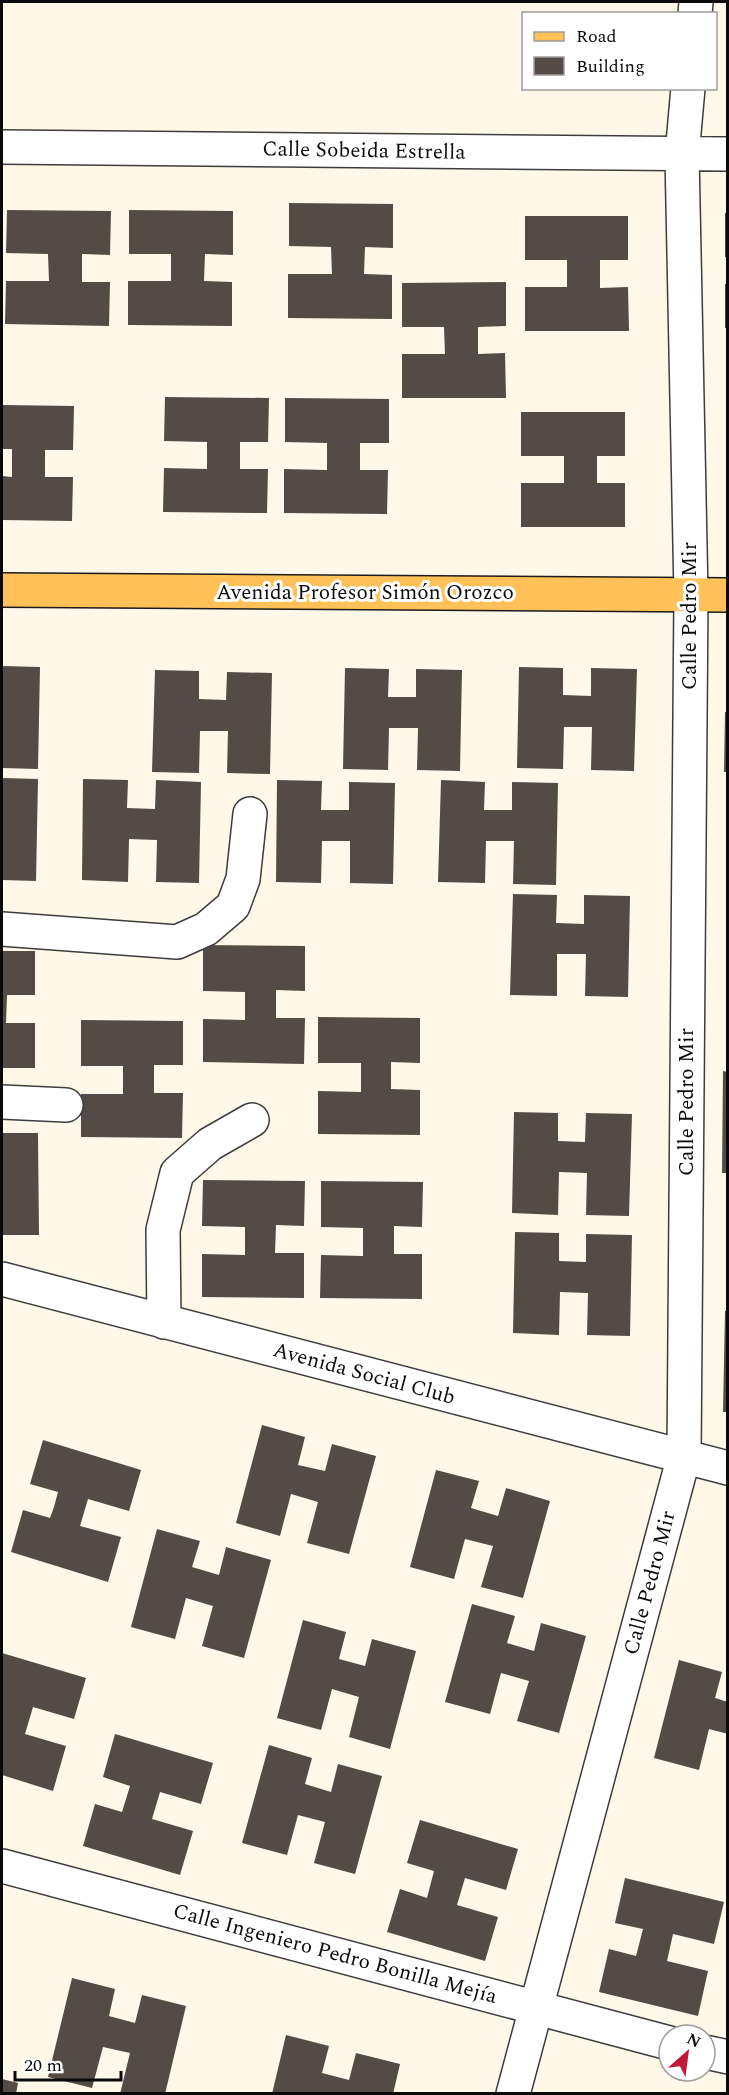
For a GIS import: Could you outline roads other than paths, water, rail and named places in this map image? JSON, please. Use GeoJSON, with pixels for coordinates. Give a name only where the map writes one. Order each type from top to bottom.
{"type":"FeatureCollection","features":[{"type":"Feature","properties":{"kind":"main road","name":"Avenida Profesor Simón Orozco"},"geometry":{"type":"LineString","coordinates":[[2,590],[728,595]]}},
{"type":"Feature","properties":{"kind":"street","name":"Calle Pedro Mir"},"geometry":{"type":"LineString","coordinates":[[513,2094],[534,2008],[684,1456],[691,595],[682,154],[688,90]]}},
{"type":"Feature","properties":{"kind":"street","name":"Calle Sobeida Estrella"},"geometry":{"type":"LineString","coordinates":[[2,147],[728,154]]}},
{"type":"Feature","properties":{"kind":"street"},"geometry":{"type":"LineString","coordinates":[[2,929],[177,942],[206,929],[233,906],[243,879],[250,814]]}},
{"type":"Feature","properties":{"kind":"street"},"geometry":{"type":"LineString","coordinates":[[2,1102],[66,1106]]}},
{"type":"Feature","properties":{"kind":"street"},"geometry":{"type":"LineString","coordinates":[[164,1322],[163,1230],[177,1173],[210,1144],[252,1120]]}},
{"type":"Feature","properties":{"kind":"street","name":"Avenida Social Club"},"geometry":{"type":"LineString","coordinates":[[2,1279],[728,1468]]}},
{"type":"Feature","properties":{"kind":"street","name":"Calle Ingeniero Pedro Bonilla Mejía"},"geometry":{"type":"LineString","coordinates":[[2,1866],[657,2040]]}}]}
